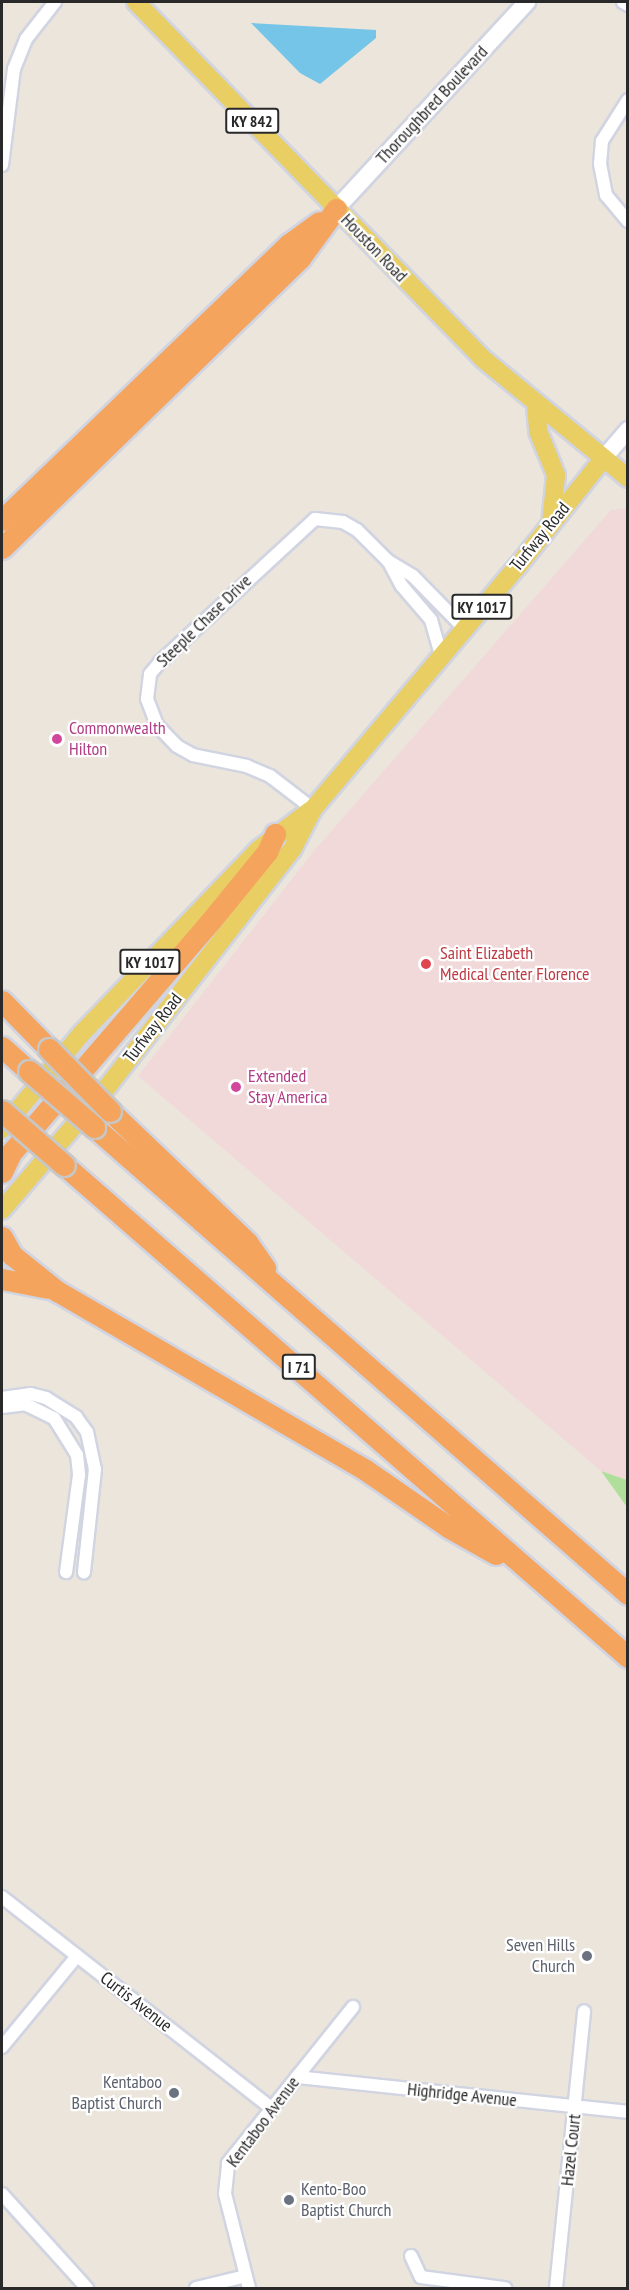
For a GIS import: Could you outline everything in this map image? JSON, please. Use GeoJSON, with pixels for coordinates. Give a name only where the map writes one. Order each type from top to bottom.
{"type":"FeatureCollection","features":[{"type":"Feature","properties":{"kind":"highway"},"geometry":{"type":"LineString","coordinates":[[2,520],[289,244],[336,208]]}},
{"type":"Feature","properties":{"kind":"highway"},"geometry":{"type":"LineString","coordinates":[[2,548],[300,258],[336,208]]}},
{"type":"Feature","properties":{"kind":"highway"},"geometry":{"type":"LineString","coordinates":[[2,1172],[11,1154],[267,852],[275,834]]}},
{"type":"Feature","properties":{"kind":"highway"},"geometry":{"type":"LineString","coordinates":[[2,1002],[110,1111],[247,1242],[282,1293]]}},
{"type":"Feature","properties":{"kind":"highway","name":"I 71"},"geometry":{"type":"LineString","coordinates":[[2,1047],[627,1594]]}},
{"type":"Feature","properties":{"kind":"highway","name":"I 71"},"geometry":{"type":"LineString","coordinates":[[2,1111],[627,1657]]}},
{"type":"Feature","properties":{"kind":"highway"},"geometry":{"type":"LineString","coordinates":[[2,1237],[12,1255],[57,1291],[364,1469],[448,1527],[531,1574]]}},
{"type":"Feature","properties":{"kind":"highway"},"geometry":{"type":"LineString","coordinates":[[2,1279],[57,1291]]}},
{"type":"Feature","properties":{"kind":"main road","name":"Houston Road"},"geometry":{"type":"LineString","coordinates":[[136,2],[482,358],[536,406],[627,478]]}},
{"type":"Feature","properties":{"kind":"main road","name":"Thoroughbred Boulevard"},"geometry":{"type":"LineString","coordinates":[[336,208],[527,2]]}},
{"type":"Feature","properties":{"kind":"main road"},"geometry":{"type":"LineString","coordinates":[[536,406],[538,431],[556,476],[551,524]]}},
{"type":"Feature","properties":{"kind":"main road","name":"Turfway Road"},"geometry":{"type":"LineString","coordinates":[[2,1210],[108,1086],[279,867],[313,809],[627,430]]}},
{"type":"Feature","properties":{"kind":"main road","name":"Turfway Road"},"geometry":{"type":"LineString","coordinates":[[2,1129],[82,1033],[275,834],[313,809]]}},
{"type":"Feature","properties":{"kind":"street"},"geometry":{"type":"LineString","coordinates":[[2,165],[14,69],[26,39],[55,2]]}},
{"type":"Feature","properties":{"kind":"street"},"geometry":{"type":"LineString","coordinates":[[623,2],[627,5]]}},
{"type":"Feature","properties":{"kind":"street"},"geometry":{"type":"LineString","coordinates":[[627,100],[602,141],[600,164],[606,195],[627,220]]}},
{"type":"Feature","properties":{"kind":"street","name":"Steeple Chase Drive"},"geometry":{"type":"LineString","coordinates":[[313,809],[270,776],[248,766],[193,755],[177,746],[150,712],[147,699],[150,674],[315,519],[344,522],[388,561],[413,576],[464,628]]}},
{"type":"Feature","properties":{"kind":"street","name":"Steeple Chase Drive"},"geometry":{"type":"LineString","coordinates":[[388,561],[402,586],[431,621],[441,655]]}},
{"type":"Feature","properties":{"kind":"street"},"geometry":{"type":"LineString","coordinates":[[2,1398],[31,1394],[46,1398],[76,1417],[87,1432],[95,1470],[84,1572]]}},
{"type":"Feature","properties":{"kind":"street"},"geometry":{"type":"LineString","coordinates":[[2,1407],[25,1404],[54,1418],[77,1455],[79,1475],[66,1572]]}},
{"type":"Feature","properties":{"kind":"street","name":"Curtis Avenue"},"geometry":{"type":"LineString","coordinates":[[2,1897],[271,2108]]}},
{"type":"Feature","properties":{"kind":"street"},"geometry":{"type":"LineString","coordinates":[[2,2047],[77,1956]]}},
{"type":"Feature","properties":{"kind":"street","name":"Kentaboo Avenue"},"geometry":{"type":"LineString","coordinates":[[249,2289],[225,2194],[225,2175],[235,2153],[353,2007]]}},
{"type":"Feature","properties":{"kind":"street","name":"Hazel Court"},"geometry":{"type":"LineString","coordinates":[[556,2289],[584,2011]]}},
{"type":"Feature","properties":{"kind":"street","name":"Highridge Avenue"},"geometry":{"type":"LineString","coordinates":[[297,2077],[627,2112]]}},
{"type":"Feature","properties":{"kind":"street"},"geometry":{"type":"LineString","coordinates":[[2,2194],[87,2289]]}},
{"type":"Feature","properties":{"kind":"street"},"geometry":{"type":"LineString","coordinates":[[411,2256],[421,2277],[506,2289]]}},
{"type":"Feature","properties":{"kind":"street"},"geometry":{"type":"LineString","coordinates":[[196,2289],[246,2276]]}},
{"type":"Feature","properties":{"kind":"shaded area","name":"Saint Elizabeth Medical Center Florence"},"geometry":{"type":"Polygon","coordinates":[[[628,508],[627,1480],[601,1471],[138,1076],[313,852],[611,510],[628,508]]]}},
{"type":"Feature","properties":{"kind":"green space"},"geometry":{"type":"Polygon","coordinates":[[[601,1471],[627,1480],[627,1507],[601,1471]]]}},
{"type":"Feature","properties":{"kind":"water"},"geometry":{"type":"Polygon","coordinates":[[[251,23],[376,30],[376,38],[320,84],[300,73],[251,23]]]}},
{"type":"Feature","properties":{"kind":"place","name":"Commonwealth Hilton"},"geometry":{"type":"Point","coordinates":[57,739]}},
{"type":"Feature","properties":{"kind":"place","name":"Saint Elizabeth Medical Center Florence"},"geometry":{"type":"Point","coordinates":[426,964]}},
{"type":"Feature","properties":{"kind":"place","name":"Extended Stay America"},"geometry":{"type":"Point","coordinates":[236,1087]}},
{"type":"Feature","properties":{"kind":"place","name":"Seven Hills Church"},"geometry":{"type":"Point","coordinates":[587,1956]}},
{"type":"Feature","properties":{"kind":"place","name":"Kentaboo Baptist Church"},"geometry":{"type":"Point","coordinates":[174,2093]}},
{"type":"Feature","properties":{"kind":"place","name":"Kento-Boo Baptist Church"},"geometry":{"type":"Point","coordinates":[289,2200]}}]}
